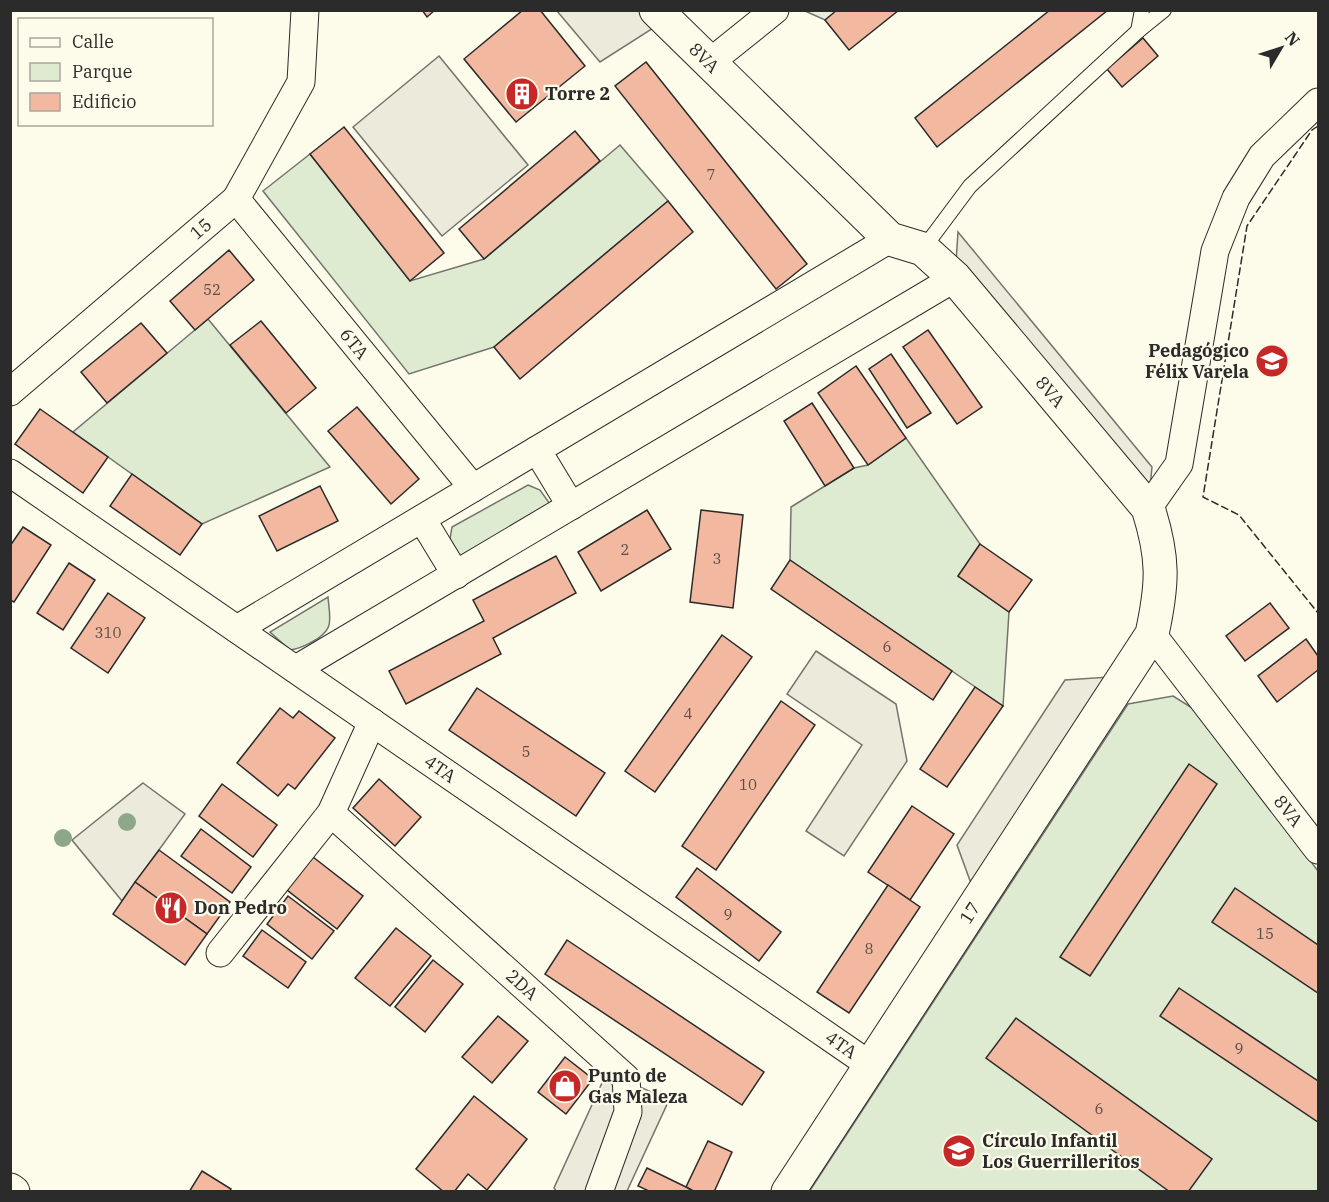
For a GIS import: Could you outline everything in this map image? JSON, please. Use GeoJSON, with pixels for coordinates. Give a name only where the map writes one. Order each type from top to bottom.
{"type":"FeatureCollection","features":[{"type":"Feature","properties":{"kind":"street","name":"15"},"geometry":{"type":"LineString","coordinates":[[10,392],[236,199],[301,82],[305,10]]}},
{"type":"Feature","properties":{"kind":"street","name":"8VA"},"geometry":{"type":"LineString","coordinates":[[656,10],[890,239],[923,249],[955,278],[1148,508],[1158,540],[1162,591],[1152,634],[1318,850]]}},
{"type":"Feature","properties":{"kind":"street"},"geometry":{"type":"LineString","coordinates":[[710,63],[774,10]]}},
{"type":"Feature","properties":{"kind":"street"},"geometry":{"type":"LineString","coordinates":[[1148,508],[1179,464],[1215,251],[1236,198],[1262,156],[1318,102]]}},
{"type":"Feature","properties":{"kind":"street","name":"6TA"},"geometry":{"type":"LineString","coordinates":[[236,199],[473,488]]}},
{"type":"Feature","properties":{"kind":"street"},"geometry":{"type":"LineString","coordinates":[[237,629],[890,239]]}},
{"type":"Feature","properties":{"kind":"street"},"geometry":{"type":"LineString","coordinates":[[296,669],[955,278]]}},
{"type":"Feature","properties":{"kind":"street"},"geometry":{"type":"LineString","coordinates":[[537,450],[571,506]]}},
{"type":"Feature","properties":{"kind":"street","name":"4TA"},"geometry":{"type":"LineString","coordinates":[[10,473],[870,1065]]}},
{"type":"Feature","properties":{"kind":"street"},"geometry":{"type":"LineString","coordinates":[[422,519],[456,575]]}},
{"type":"Feature","properties":{"kind":"street","name":"17"},"geometry":{"type":"LineString","coordinates":[[788,1191],[1152,634]]}},
{"type":"Feature","properties":{"kind":"street"},"geometry":{"type":"LineString","coordinates":[[220,954],[330,813],[372,722]]}},
{"type":"Feature","properties":{"kind":"street","name":"2DA"},"geometry":{"type":"LineString","coordinates":[[330,813],[626,1078],[628,1112],[599,1191]]}},
{"type":"Feature","properties":{"kind":"lane"},"geometry":{"type":"LineString","coordinates":[[1138,31],[1142,10]]}},
{"type":"Feature","properties":{"kind":"lane"},"geometry":{"type":"LineString","coordinates":[[923,249],[970,186],[1138,31],[1164,10]]}},
{"type":"Feature","properties":{"kind":"green space"},"geometry":{"type":"Polygon","coordinates":[[[620,145],[668,201],[494,347],[409,374],[263,191],[310,154],[410,281],[484,259],[620,145]]]}},
{"type":"Feature","properties":{"kind":"green space"},"geometry":{"type":"Polygon","coordinates":[[[208,319],[330,467],[202,524],[73,432],[208,319]]]}},
{"type":"Feature","properties":{"kind":"green space"},"geometry":{"type":"Polygon","coordinates":[[[906,438],[980,544],[958,576],[1009,612],[1003,706],[790,560],[791,507],[854,468],[868,465],[906,438]]]}},
{"type":"Feature","properties":{"kind":"green space"},"geometry":{"type":"Polygon","coordinates":[[[528,485],[540,490],[550,504],[460,556],[450,539],[452,527],[528,485]]]}},
{"type":"Feature","properties":{"kind":"green space"},"geometry":{"type":"Polygon","coordinates":[[[328,597],[330,618],[328,628],[312,642],[290,650],[270,632],[328,597]]]}},
{"type":"Feature","properties":{"kind":"green space"},"geometry":{"type":"Polygon","coordinates":[[[1173,696],[1197,711],[1318,871],[1318,1191],[809,1192],[1128,704],[1173,696]]]}},
{"type":"Feature","properties":{"kind":"shaded area"},"geometry":{"type":"Polygon","coordinates":[[[557,11],[656,11],[666,20],[600,62],[557,11]]]}},
{"type":"Feature","properties":{"kind":"shaded area"},"geometry":{"type":"Polygon","coordinates":[[[805,11],[837,11],[825,20],[805,11]]]}},
{"type":"Feature","properties":{"kind":"shaded area"},"geometry":{"type":"Polygon","coordinates":[[[439,56],[528,165],[442,236],[353,127],[439,56]]]}},
{"type":"Feature","properties":{"kind":"shaded area"},"geometry":{"type":"Polygon","coordinates":[[[958,232],[1152,467],[1148,508],[955,278],[958,232]]]}},
{"type":"Feature","properties":{"kind":"shaded area"},"geometry":{"type":"Polygon","coordinates":[[[816,651],[896,704],[907,761],[844,856],[806,831],[862,745],[787,694],[816,651]]]}},
{"type":"Feature","properties":{"kind":"shaded area"},"geometry":{"type":"Polygon","coordinates":[[[1109,677],[972,886],[957,845],[1065,680],[1109,677]]]}},
{"type":"Feature","properties":{"kind":"shaded area"},"geometry":{"type":"Polygon","coordinates":[[[143,783],[185,814],[122,901],[72,840],[143,783]]]}},
{"type":"Feature","properties":{"kind":"shaded area"},"geometry":{"type":"Polygon","coordinates":[[[607,1072],[669,1100],[627,1191],[557,1192],[554,1188],[607,1072]]]}},
{"type":"Feature","properties":{"kind":"building"},"geometry":{"type":"Polygon","coordinates":[[[422,10],[435,10],[427,17],[422,10]]]}},
{"type":"Feature","properties":{"kind":"building","name":"Torre 2"},"geometry":{"type":"Polygon","coordinates":[[[523,10],[540,10],[585,66],[516,122],[464,59],[523,10]]]}},
{"type":"Feature","properties":{"kind":"building"},"geometry":{"type":"Polygon","coordinates":[[[837,10],[899,10],[849,50],[825,20],[837,10]]]}},
{"type":"Feature","properties":{"kind":"building"},"geometry":{"type":"Polygon","coordinates":[[[1050,10],[1108,10],[937,147],[915,118],[1050,10]]]}},
{"type":"Feature","properties":{"kind":"building"},"geometry":{"type":"Polygon","coordinates":[[[1143,38],[1158,56],[1122,87],[1107,69],[1143,38]]]}},
{"type":"Feature","properties":{"kind":"building"},"geometry":{"type":"Polygon","coordinates":[[[646,62],[807,264],[776,289],[615,86],[646,62]]]}},
{"type":"Feature","properties":{"kind":"building"},"geometry":{"type":"Polygon","coordinates":[[[344,127],[444,253],[410,281],[310,154],[344,127]]]}},
{"type":"Feature","properties":{"kind":"building"},"geometry":{"type":"Polygon","coordinates":[[[575,131],[600,161],[484,259],[459,229],[575,131]]]}},
{"type":"Feature","properties":{"kind":"building"},"geometry":{"type":"Polygon","coordinates":[[[668,201],[693,232],[520,379],[494,347],[668,201]]]}},
{"type":"Feature","properties":{"kind":"building"},"geometry":{"type":"Polygon","coordinates":[[[229,250],[254,280],[195,330],[170,301],[229,250]]]}},
{"type":"Feature","properties":{"kind":"building"},"geometry":{"type":"Polygon","coordinates":[[[261,321],[316,388],[286,413],[230,345],[261,321]]]}},
{"type":"Feature","properties":{"kind":"building"},"geometry":{"type":"Polygon","coordinates":[[[141,323],[167,353],[107,403],[81,372],[141,323]]]}},
{"type":"Feature","properties":{"kind":"building"},"geometry":{"type":"Polygon","coordinates":[[[928,330],[982,407],[957,424],[903,347],[928,330]]]}},
{"type":"Feature","properties":{"kind":"building"},"geometry":{"type":"Polygon","coordinates":[[[891,354],[931,413],[907,428],[869,369],[891,354]]]}},
{"type":"Feature","properties":{"kind":"building"},"geometry":{"type":"Polygon","coordinates":[[[856,366],[906,438],[868,465],[818,393],[856,366]]]}},
{"type":"Feature","properties":{"kind":"building"},"geometry":{"type":"Polygon","coordinates":[[[812,403],[854,468],[825,486],[784,421],[812,403]]]}},
{"type":"Feature","properties":{"kind":"building"},"geometry":{"type":"Polygon","coordinates":[[[357,407],[419,479],[391,504],[328,431],[357,407]]]}},
{"type":"Feature","properties":{"kind":"building"},"geometry":{"type":"Polygon","coordinates":[[[40,409],[108,457],[83,493],[15,444],[40,409]]]}},
{"type":"Feature","properties":{"kind":"building"},"geometry":{"type":"Polygon","coordinates":[[[132,474],[202,524],[180,555],[110,506],[132,474]]]}},
{"type":"Feature","properties":{"kind":"building"},"geometry":{"type":"Polygon","coordinates":[[[320,486],[338,521],[277,551],[259,516],[320,486]]]}},
{"type":"Feature","properties":{"kind":"building"},"geometry":{"type":"Polygon","coordinates":[[[647,510],[671,549],[601,591],[578,552],[647,510]]]}},
{"type":"Feature","properties":{"kind":"building"},"geometry":{"type":"Polygon","coordinates":[[[701,510],[743,515],[733,608],[690,602],[701,510]]]}},
{"type":"Feature","properties":{"kind":"building"},"geometry":{"type":"Polygon","coordinates":[[[23,527],[51,545],[14,602],[10,600],[10,546],[23,527]]]}},
{"type":"Feature","properties":{"kind":"building"},"geometry":{"type":"Polygon","coordinates":[[[980,544],[1032,580],[1009,612],[958,576],[980,544]]]}},
{"type":"Feature","properties":{"kind":"building"},"geometry":{"type":"Polygon","coordinates":[[[556,556],[576,593],[493,638],[501,654],[406,704],[389,671],[484,621],[473,600],[556,556]]]}},
{"type":"Feature","properties":{"kind":"building"},"geometry":{"type":"Polygon","coordinates":[[[790,560],[952,671],[933,700],[771,589],[790,560]]]}},
{"type":"Feature","properties":{"kind":"building"},"geometry":{"type":"Polygon","coordinates":[[[69,563],[95,580],[63,630],[37,613],[69,563]]]}},
{"type":"Feature","properties":{"kind":"building"},"geometry":{"type":"Polygon","coordinates":[[[108,593],[145,618],[108,673],[71,648],[108,593]]]}},
{"type":"Feature","properties":{"kind":"building"},"geometry":{"type":"Polygon","coordinates":[[[1270,603],[1289,628],[1245,661],[1226,636],[1270,603]]]}},
{"type":"Feature","properties":{"kind":"building"},"geometry":{"type":"Polygon","coordinates":[[[722,635],[752,657],[655,792],[625,771],[722,635]]]}},
{"type":"Feature","properties":{"kind":"building"},"geometry":{"type":"Polygon","coordinates":[[[1306,639],[1318,656],[1318,670],[1277,702],[1258,676],[1306,639]]]}},
{"type":"Feature","properties":{"kind":"building"},"geometry":{"type":"Polygon","coordinates":[[[975,687],[1003,706],[947,787],[920,769],[975,687]]]}},
{"type":"Feature","properties":{"kind":"building"},"geometry":{"type":"Polygon","coordinates":[[[477,688],[605,773],[576,816],[449,730],[477,688]]]}},
{"type":"Feature","properties":{"kind":"building"},"geometry":{"type":"Polygon","coordinates":[[[781,701],[815,725],[716,870],[682,846],[781,701]]]}},
{"type":"Feature","properties":{"kind":"building"},"geometry":{"type":"Polygon","coordinates":[[[280,708],[293,718],[299,711],[335,738],[295,789],[288,784],[278,796],[237,763],[280,708]]]}},
{"type":"Feature","properties":{"kind":"building"},"geometry":{"type":"Polygon","coordinates":[[[1189,764],[1217,784],[1090,976],[1060,957],[1189,764]]]}},
{"type":"Feature","properties":{"kind":"building"},"geometry":{"type":"Polygon","coordinates":[[[379,779],[421,817],[395,846],[353,808],[379,779]]]}},
{"type":"Feature","properties":{"kind":"building"},"geometry":{"type":"Polygon","coordinates":[[[222,784],[277,825],[253,857],[199,816],[222,784]]]}},
{"type":"Feature","properties":{"kind":"building"},"geometry":{"type":"Polygon","coordinates":[[[912,806],[954,834],[910,900],[868,872],[912,806]]]}},
{"type":"Feature","properties":{"kind":"building"},"geometry":{"type":"Polygon","coordinates":[[[201,829],[251,867],[232,893],[181,856],[201,829]]]}},
{"type":"Feature","properties":{"kind":"building"},"geometry":{"type":"Polygon","coordinates":[[[159,850],[230,902],[207,934],[135,882],[159,850]]]}},
{"type":"Feature","properties":{"kind":"building"},"geometry":{"type":"Polygon","coordinates":[[[313,857],[363,896],[337,929],[287,890],[313,857]]]}},
{"type":"Feature","properties":{"kind":"building"},"geometry":{"type":"Polygon","coordinates":[[[697,868],[781,932],[759,961],[676,897],[697,868]]]}},
{"type":"Feature","properties":{"kind":"building"},"geometry":{"type":"Polygon","coordinates":[[[135,882],[207,934],[185,965],[113,914],[135,882]]]}},
{"type":"Feature","properties":{"kind":"building"},"geometry":{"type":"Polygon","coordinates":[[[888,885],[920,907],[849,1013],[817,992],[888,885]]]}},
{"type":"Feature","properties":{"kind":"building"},"geometry":{"type":"Polygon","coordinates":[[[1235,888],[1318,945],[1318,993],[1212,922],[1235,888]]]}},
{"type":"Feature","properties":{"kind":"building"},"geometry":{"type":"Polygon","coordinates":[[[288,896],[334,931],[312,959],[267,924],[288,896]]]}},
{"type":"Feature","properties":{"kind":"building"},"geometry":{"type":"Polygon","coordinates":[[[396,928],[431,956],[390,1006],[355,978],[396,928]]]}},
{"type":"Feature","properties":{"kind":"building"},"geometry":{"type":"Polygon","coordinates":[[[262,930],[306,962],[288,988],[243,956],[262,930]]]}},
{"type":"Feature","properties":{"kind":"building"},"geometry":{"type":"Polygon","coordinates":[[[567,940],[764,1072],[742,1105],[545,974],[567,940]]]}},
{"type":"Feature","properties":{"kind":"building"},"geometry":{"type":"Polygon","coordinates":[[[433,960],[463,984],[425,1032],[395,1007],[433,960]]]}},
{"type":"Feature","properties":{"kind":"building"},"geometry":{"type":"Polygon","coordinates":[[[1179,988],[1318,1081],[1318,1122],[1160,1016],[1179,988]]]}},
{"type":"Feature","properties":{"kind":"building"},"geometry":{"type":"Polygon","coordinates":[[[498,1016],[528,1041],[492,1083],[462,1057],[498,1016]]]}},
{"type":"Feature","properties":{"kind":"building"},"geometry":{"type":"Polygon","coordinates":[[[1016,1018],[1212,1159],[1188,1192],[1170,1192],[986,1058],[1016,1018]]]}},
{"type":"Feature","properties":{"kind":"building","name":"Punto de Gas Maleza"},"geometry":{"type":"Polygon","coordinates":[[[565,1057],[593,1079],[566,1114],[538,1092],[565,1057]]]}},
{"type":"Feature","properties":{"kind":"building"},"geometry":{"type":"Polygon","coordinates":[[[474,1096],[527,1139],[487,1190],[468,1174],[454,1192],[444,1192],[416,1169],[474,1096]]]}},
{"type":"Feature","properties":{"kind":"building"},"geometry":{"type":"Polygon","coordinates":[[[708,1141],[732,1152],[714,1192],[695,1192],[686,1187],[708,1141]]]}},
{"type":"Feature","properties":{"kind":"building"},"geometry":{"type":"Polygon","coordinates":[[[647,1168],[695,1192],[651,1192],[638,1186],[647,1168]]]}},
{"type":"Feature","properties":{"kind":"building"},"geometry":{"type":"Polygon","coordinates":[[[202,1171],[231,1189],[229,1192],[189,1192],[202,1171]]]}},
{"type":"Feature","properties":{"kind":"fence"},"geometry":{"type":"LineString","coordinates":[[1318,126],[1312,130],[1247,226],[1203,497],[1239,515],[1318,613]]}},
{"type":"Feature","properties":{"kind":"place","name":"Torre 2"},"geometry":{"type":"Point","coordinates":[522,94]}},
{"type":"Feature","properties":{"kind":"place","name":"Pedagógico Félix Varela"},"geometry":{"type":"Point","coordinates":[1272,361]}},
{"type":"Feature","properties":{"kind":"place","name":"Don Pedro"},"geometry":{"type":"Point","coordinates":[171,908]}},
{"type":"Feature","properties":{"kind":"place","name":"Punto de Gas Maleza"},"geometry":{"type":"Point","coordinates":[565,1086]}},
{"type":"Feature","properties":{"kind":"place","name":"Círculo Infantil Los Guerrilleritos"},"geometry":{"type":"Point","coordinates":[959,1151]}}]}
